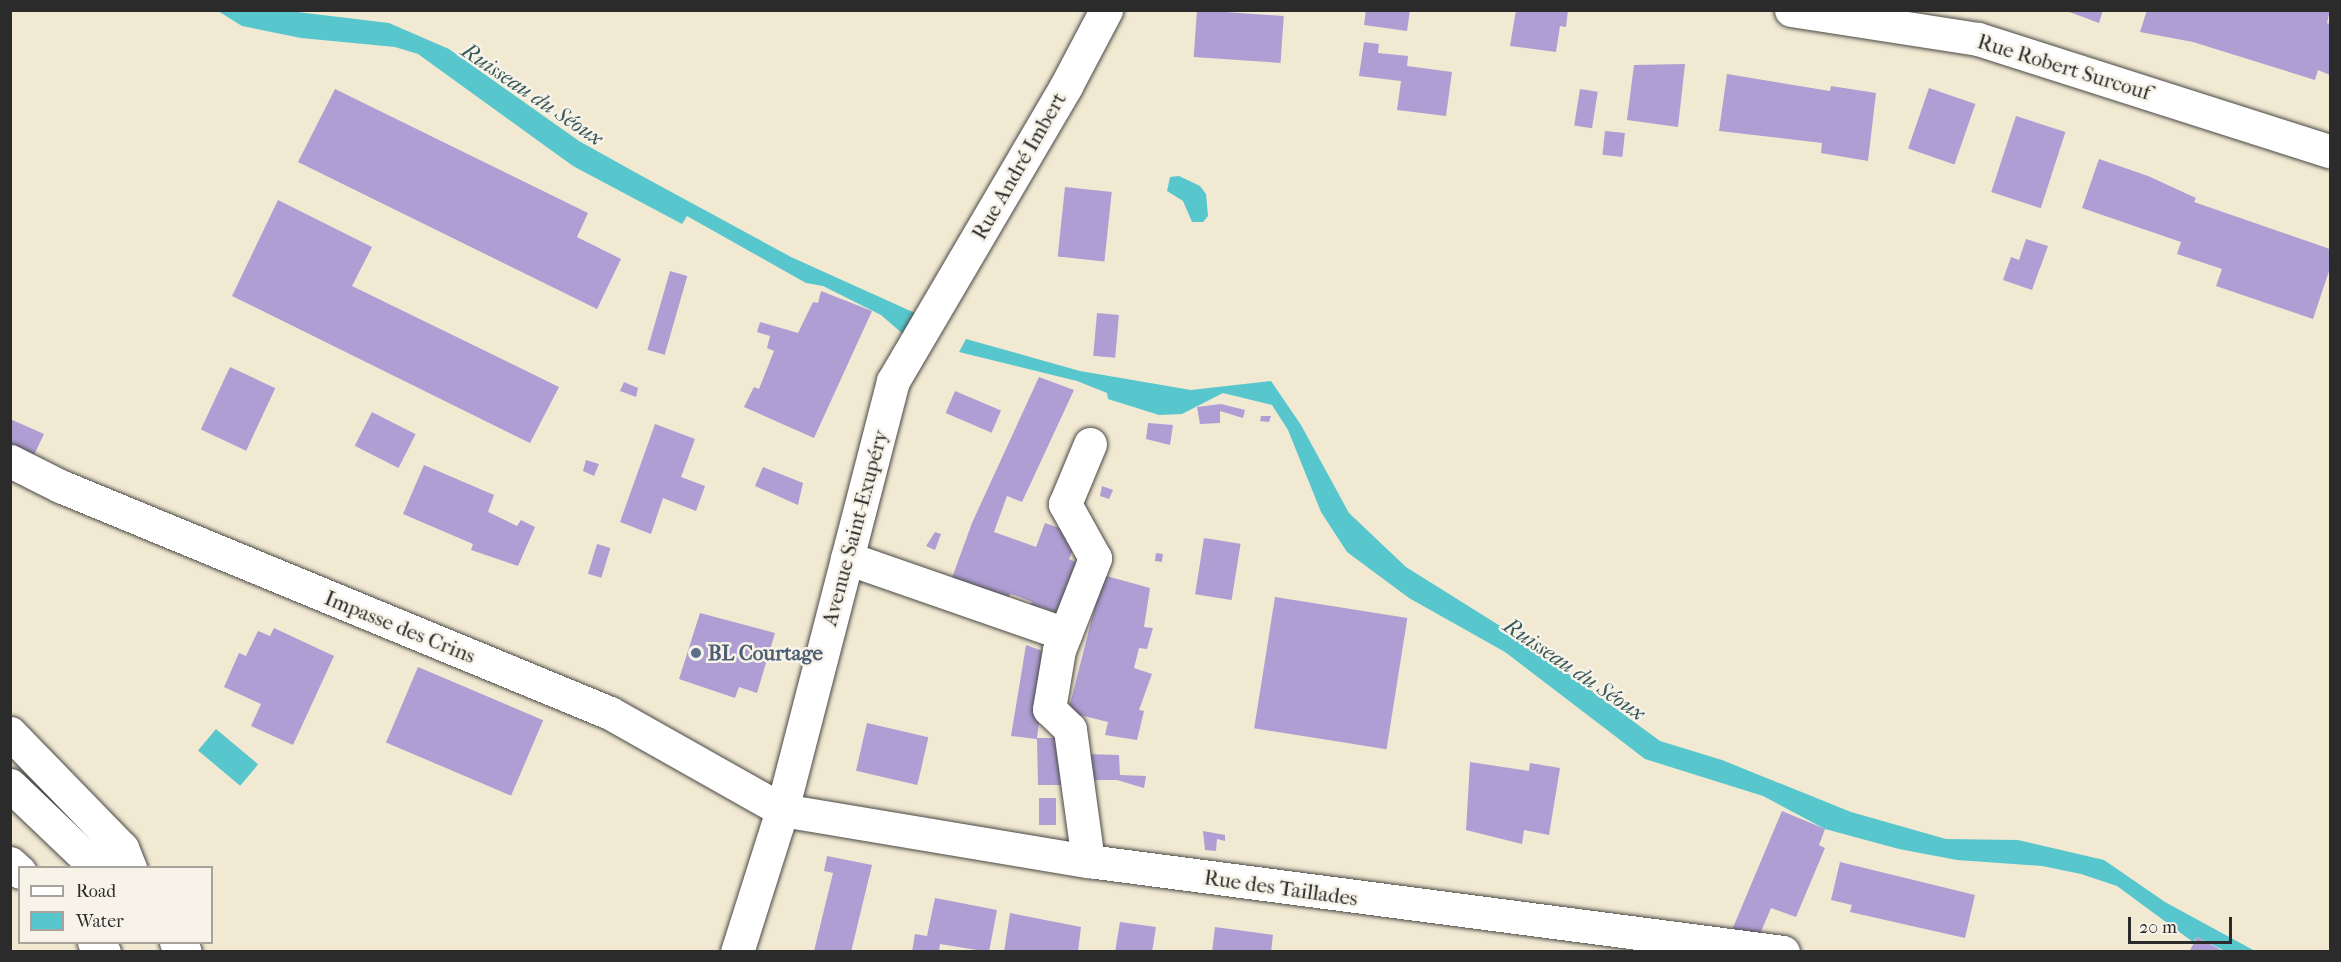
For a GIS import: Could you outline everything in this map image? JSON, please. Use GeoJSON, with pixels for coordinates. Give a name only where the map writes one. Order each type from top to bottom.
{"type":"FeatureCollection","features":[{"type":"Feature","properties":{"kind":"main road","name":"Rue André Imbert"},"geometry":{"type":"LineString","coordinates":[[929,320],[1066,86],[1106,10]]}},
{"type":"Feature","properties":{"kind":"main road","name":"Rue Robert Surcouf"},"geometry":{"type":"LineString","coordinates":[[1791,10],[1977,39],[2331,151]]}},
{"type":"Feature","properties":{"kind":"main road","name":"Avenue Saint-Exupéry"},"geometry":{"type":"LineString","coordinates":[[737,951],[782,810],[893,381],[929,320]]}},
{"type":"Feature","properties":{"kind":"main road"},"geometry":{"type":"LineString","coordinates":[[1088,861],[1070,729],[1049,709],[1065,634],[1095,558],[1065,504],[1090,444]]}},
{"type":"Feature","properties":{"kind":"main road","name":"Impasse des Crins"},"geometry":{"type":"LineString","coordinates":[[10,461],[60,486],[610,713],[782,810]]}},
{"type":"Feature","properties":{"kind":"main road"},"geometry":{"type":"LineString","coordinates":[[847,558],[1065,634]]}},
{"type":"Feature","properties":{"kind":"main road"},"geometry":{"type":"LineString","coordinates":[[10,733],[122,848],[130,866]]}},
{"type":"Feature","properties":{"kind":"main road"},"geometry":{"type":"LineString","coordinates":[[10,785],[96,866]]}},
{"type":"Feature","properties":{"kind":"main road","name":"Rue des Taillades"},"geometry":{"type":"LineString","coordinates":[[782,810],[1088,861],[1783,951]]}},
{"type":"Feature","properties":{"kind":"water"},"geometry":{"type":"Polygon","coordinates":[[[218,11],[289,11],[389,23],[449,49],[579,141],[640,175],[791,257],[915,313],[903,334],[881,315],[823,286],[806,283],[687,216],[682,224],[573,166],[418,54],[395,47],[301,38],[242,26],[218,11]]]}},
{"type":"Feature","properties":{"kind":"water"},"geometry":{"type":"Polygon","coordinates":[[[1179,176],[1200,186],[1206,194],[1208,216],[1203,222],[1192,222],[1183,201],[1167,191],[1170,177],[1179,176]]]}},
{"type":"Feature","properties":{"kind":"water"},"geometry":{"type":"Polygon","coordinates":[[[966,339],[1080,371],[1191,390],[1271,381],[1301,425],[1349,513],[1406,567],[1521,639],[1660,741],[1722,760],[1851,812],[1946,839],[2018,840],[2104,860],[2165,902],[2255,951],[2225,951],[2197,937],[2193,942],[2117,886],[2081,874],[2042,866],[1957,860],[1899,849],[1825,829],[1763,796],[1645,759],[1505,652],[1409,598],[1347,552],[1321,512],[1288,430],[1272,405],[1223,393],[1182,414],[1159,415],[1108,399],[1107,393],[1077,381],[959,352],[966,339]]]}},
{"type":"Feature","properties":{"kind":"water"},"geometry":{"type":"Polygon","coordinates":[[[216,729],[258,764],[240,786],[198,750],[216,729]]]}},
{"type":"Feature","properties":{"kind":"building"},"geometry":{"type":"Polygon","coordinates":[[[1197,10],[1284,16],[1281,63],[1194,57],[1197,10]]]}},
{"type":"Feature","properties":{"kind":"building"},"geometry":{"type":"Polygon","coordinates":[[[1366,10],[1410,10],[1407,31],[1364,25],[1366,10]]]}},
{"type":"Feature","properties":{"kind":"building"},"geometry":{"type":"Polygon","coordinates":[[[1516,10],[1568,10],[1566,27],[1560,26],[1556,52],[1510,46],[1516,10]]]}},
{"type":"Feature","properties":{"kind":"building"},"geometry":{"type":"Polygon","coordinates":[[[2064,10],[2103,10],[2099,23],[2064,10]]]}},
{"type":"Feature","properties":{"kind":"building"},"geometry":{"type":"Polygon","coordinates":[[[2147,10],[2330,10],[2327,23],[2330,24],[2330,75],[2318,70],[2315,80],[2193,42],[2140,32],[2147,10]]]}},
{"type":"Feature","properties":{"kind":"building"},"geometry":{"type":"Polygon","coordinates":[[[1364,42],[1379,44],[1378,53],[1408,56],[1407,66],[1452,72],[1446,116],[1397,110],[1401,81],[1359,76],[1364,42]]]}},
{"type":"Feature","properties":{"kind":"building"},"geometry":{"type":"Polygon","coordinates":[[[1685,64],[1678,127],[1627,120],[1634,65],[1685,64]]]}},
{"type":"Feature","properties":{"kind":"building"},"geometry":{"type":"Polygon","coordinates":[[[1727,74],[1830,91],[1831,86],[1876,93],[1868,161],[1821,153],[1822,143],[1719,131],[1727,74]]]}},
{"type":"Feature","properties":{"kind":"building"},"geometry":{"type":"Polygon","coordinates":[[[1929,88],[1975,104],[1954,164],[1908,149],[1929,88]]]}},
{"type":"Feature","properties":{"kind":"building"},"geometry":{"type":"Polygon","coordinates":[[[335,89],[588,213],[577,237],[621,259],[597,309],[298,162],[335,89]]]}},
{"type":"Feature","properties":{"kind":"building"},"geometry":{"type":"Polygon","coordinates":[[[1580,89],[1598,92],[1592,128],[1574,126],[1580,89]]]}},
{"type":"Feature","properties":{"kind":"building"},"geometry":{"type":"Polygon","coordinates":[[[2016,116],[2065,132],[2041,208],[1991,192],[2016,116]]]}},
{"type":"Feature","properties":{"kind":"building"},"geometry":{"type":"Polygon","coordinates":[[[1605,131],[1625,133],[1622,157],[1602,155],[1605,131]]]}},
{"type":"Feature","properties":{"kind":"building"},"geometry":{"type":"Polygon","coordinates":[[[2099,159],[2148,176],[2196,198],[2194,202],[2330,249],[2330,268],[2313,319],[2216,286],[2222,269],[2177,254],[2181,242],[2082,208],[2099,159]]]}},
{"type":"Feature","properties":{"kind":"building"},"geometry":{"type":"Polygon","coordinates":[[[1065,187],[1112,192],[1104,262],[1058,257],[1065,187]]]}},
{"type":"Feature","properties":{"kind":"building"},"geometry":{"type":"Polygon","coordinates":[[[278,200],[372,247],[352,286],[559,387],[530,443],[232,296],[278,200]]]}},
{"type":"Feature","properties":{"kind":"building"},"geometry":{"type":"Polygon","coordinates":[[[2026,239],[2048,246],[2032,290],[2003,280],[2011,257],[2019,260],[2026,239]]]}},
{"type":"Feature","properties":{"kind":"building"},"geometry":{"type":"Polygon","coordinates":[[[670,271],[687,276],[665,355],[647,350],[670,271]]]}},
{"type":"Feature","properties":{"kind":"building"},"geometry":{"type":"Polygon","coordinates":[[[821,291],[872,311],[814,438],[744,407],[754,387],[759,389],[774,351],[767,348],[770,336],[757,332],[760,322],[798,333],[813,302],[818,303],[821,291]]]}},
{"type":"Feature","properties":{"kind":"building"},"geometry":{"type":"Polygon","coordinates":[[[1097,313],[1119,315],[1115,358],[1093,356],[1097,313]]]}},
{"type":"Feature","properties":{"kind":"building"},"geometry":{"type":"Polygon","coordinates":[[[230,367],[275,388],[246,451],[201,430],[230,367]]]}},
{"type":"Feature","properties":{"kind":"building"},"geometry":{"type":"Polygon","coordinates":[[[1039,377],[1074,390],[1022,502],[1007,496],[994,532],[1036,547],[1045,523],[1079,535],[1069,559],[1082,565],[1064,616],[1041,607],[1037,614],[1027,610],[1032,602],[1010,594],[1005,607],[949,586],[972,523],[1039,377]]]}},
{"type":"Feature","properties":{"kind":"building"},"geometry":{"type":"Polygon","coordinates":[[[624,382],[638,388],[636,397],[620,391],[624,382]]]}},
{"type":"Feature","properties":{"kind":"building"},"geometry":{"type":"Polygon","coordinates":[[[955,391],[1001,411],[992,433],[946,413],[955,391]]]}},
{"type":"Feature","properties":{"kind":"building"},"geometry":{"type":"Polygon","coordinates":[[[1221,404],[1245,410],[1243,418],[1220,411],[1220,423],[1200,424],[1197,407],[1221,404]]]}},
{"type":"Feature","properties":{"kind":"building"},"geometry":{"type":"Polygon","coordinates":[[[372,412],[416,434],[398,468],[355,446],[372,412]]]}},
{"type":"Feature","properties":{"kind":"building"},"geometry":{"type":"Polygon","coordinates":[[[1261,416],[1271,416],[1269,422],[1260,421],[1261,416]]]}},
{"type":"Feature","properties":{"kind":"building"},"geometry":{"type":"Polygon","coordinates":[[[10,419],[44,434],[34,455],[10,444],[10,419]]]}},
{"type":"Feature","properties":{"kind":"building"},"geometry":{"type":"Polygon","coordinates":[[[1148,423],[1173,425],[1170,445],[1146,439],[1148,423]]]}},
{"type":"Feature","properties":{"kind":"building"},"geometry":{"type":"Polygon","coordinates":[[[655,424],[695,439],[681,477],[705,486],[696,511],[663,498],[651,534],[620,522],[655,424]]]}},
{"type":"Feature","properties":{"kind":"building"},"geometry":{"type":"Polygon","coordinates":[[[586,460],[599,464],[594,476],[583,471],[586,460]]]}},
{"type":"Feature","properties":{"kind":"building"},"geometry":{"type":"Polygon","coordinates":[[[424,465],[494,495],[488,512],[517,526],[521,520],[535,527],[518,566],[471,550],[473,544],[403,514],[424,465]]]}},
{"type":"Feature","properties":{"kind":"building"},"geometry":{"type":"Polygon","coordinates":[[[763,467],[803,483],[798,505],[755,486],[763,467]]]}},
{"type":"Feature","properties":{"kind":"building"},"geometry":{"type":"Polygon","coordinates":[[[1102,486],[1113,490],[1109,499],[1100,496],[1102,486]]]}},
{"type":"Feature","properties":{"kind":"building"},"geometry":{"type":"Polygon","coordinates":[[[935,532],[941,534],[935,550],[926,546],[935,532]]]}},
{"type":"Feature","properties":{"kind":"building"},"geometry":{"type":"Polygon","coordinates":[[[1204,538],[1241,544],[1232,600],[1195,594],[1204,538]]]}},
{"type":"Feature","properties":{"kind":"building"},"geometry":{"type":"Polygon","coordinates":[[[597,544],[610,548],[601,578],[588,574],[597,544]]]}},
{"type":"Feature","properties":{"kind":"building"},"geometry":{"type":"Polygon","coordinates":[[[1156,553],[1163,554],[1162,562],[1155,561],[1156,553]]]}},
{"type":"Feature","properties":{"kind":"building"},"geometry":{"type":"Polygon","coordinates":[[[1103,575],[1150,588],[1144,627],[1153,628],[1147,649],[1139,648],[1134,668],[1152,674],[1139,710],[1144,711],[1137,740],[1105,735],[1108,722],[1068,712],[1103,575]]]}},
{"type":"Feature","properties":{"kind":"building"},"geometry":{"type":"Polygon","coordinates":[[[1275,597],[1407,618],[1387,749],[1254,728],[1275,597]]]}},
{"type":"Feature","properties":{"kind":"building"},"geometry":{"type":"Polygon","coordinates":[[[700,613],[775,633],[757,693],[739,687],[735,698],[679,679],[700,613]]]}},
{"type":"Feature","properties":{"kind":"building"},"geometry":{"type":"Polygon","coordinates":[[[274,628],[334,656],[293,745],[251,726],[261,704],[224,687],[239,653],[246,656],[258,631],[270,636],[274,628]]]}},
{"type":"Feature","properties":{"kind":"building"},"geometry":{"type":"Polygon","coordinates":[[[1026,645],[1048,653],[1037,738],[1062,738],[1069,785],[1038,785],[1037,739],[1011,736],[1026,645]]]}},
{"type":"Feature","properties":{"kind":"building"},"geometry":{"type":"Polygon","coordinates":[[[418,667],[543,720],[511,796],[386,742],[418,667]]]}},
{"type":"Feature","properties":{"kind":"building"},"geometry":{"type":"Polygon","coordinates":[[[867,723],[928,737],[917,785],[856,771],[867,723]]]}},
{"type":"Feature","properties":{"kind":"building"},"geometry":{"type":"Polygon","coordinates":[[[1086,754],[1119,755],[1120,775],[1146,776],[1144,788],[1117,780],[1088,780],[1086,754]]]}},
{"type":"Feature","properties":{"kind":"building"},"geometry":{"type":"Polygon","coordinates":[[[1470,762],[1529,771],[1530,763],[1560,768],[1549,835],[1524,830],[1522,844],[1466,830],[1470,762]]]}},
{"type":"Feature","properties":{"kind":"building"},"geometry":{"type":"Polygon","coordinates":[[[1039,798],[1056,798],[1056,825],[1039,825],[1039,798]]]}},
{"type":"Feature","properties":{"kind":"building"},"geometry":{"type":"Polygon","coordinates":[[[1782,811],[1825,829],[1819,845],[1825,848],[1796,917],[1771,908],[1758,939],[1732,930],[1782,811]]]}},
{"type":"Feature","properties":{"kind":"building"},"geometry":{"type":"Polygon","coordinates":[[[1203,831],[1225,835],[1225,841],[1217,839],[1216,851],[1205,850],[1203,831]]]}},
{"type":"Feature","properties":{"kind":"building"},"geometry":{"type":"Polygon","coordinates":[[[827,856],[872,865],[851,952],[814,951],[833,873],[824,871],[827,856]]]}},
{"type":"Feature","properties":{"kind":"building"},"geometry":{"type":"Polygon","coordinates":[[[1840,862],[1975,895],[1965,938],[1850,912],[1852,905],[1831,900],[1840,862]]]}},
{"type":"Feature","properties":{"kind":"building"},"geometry":{"type":"Polygon","coordinates":[[[935,898],[997,910],[989,952],[940,944],[939,952],[912,952],[915,934],[927,936],[935,898]]]}},
{"type":"Feature","properties":{"kind":"building"},"geometry":{"type":"Polygon","coordinates":[[[1010,913],[1081,927],[1078,952],[1004,952],[1010,913]]]}},
{"type":"Feature","properties":{"kind":"building"},"geometry":{"type":"Polygon","coordinates":[[[1120,922],[1156,927],[1152,952],[1115,952],[1120,922]]]}},
{"type":"Feature","properties":{"kind":"building"},"geometry":{"type":"Polygon","coordinates":[[[1215,927],[1273,935],[1271,952],[1212,952],[1215,927]]]}},
{"type":"Feature","properties":{"kind":"building"},"geometry":{"type":"Polygon","coordinates":[[[2197,937],[2225,952],[2189,952],[2197,937]]]}},
{"type":"Feature","properties":{"kind":"place","name":"BL Courtage"},"geometry":{"type":"Point","coordinates":[696,653]}},
{"type":"Feature","properties":{"kind":"water label","name":"Ruisseau du Séoux"},"geometry":{"type":"Point","coordinates":[532,95]}},
{"type":"Feature","properties":{"kind":"water label","name":"Ruisseau du Séoux"},"geometry":{"type":"Point","coordinates":[1574,670]}}]}
